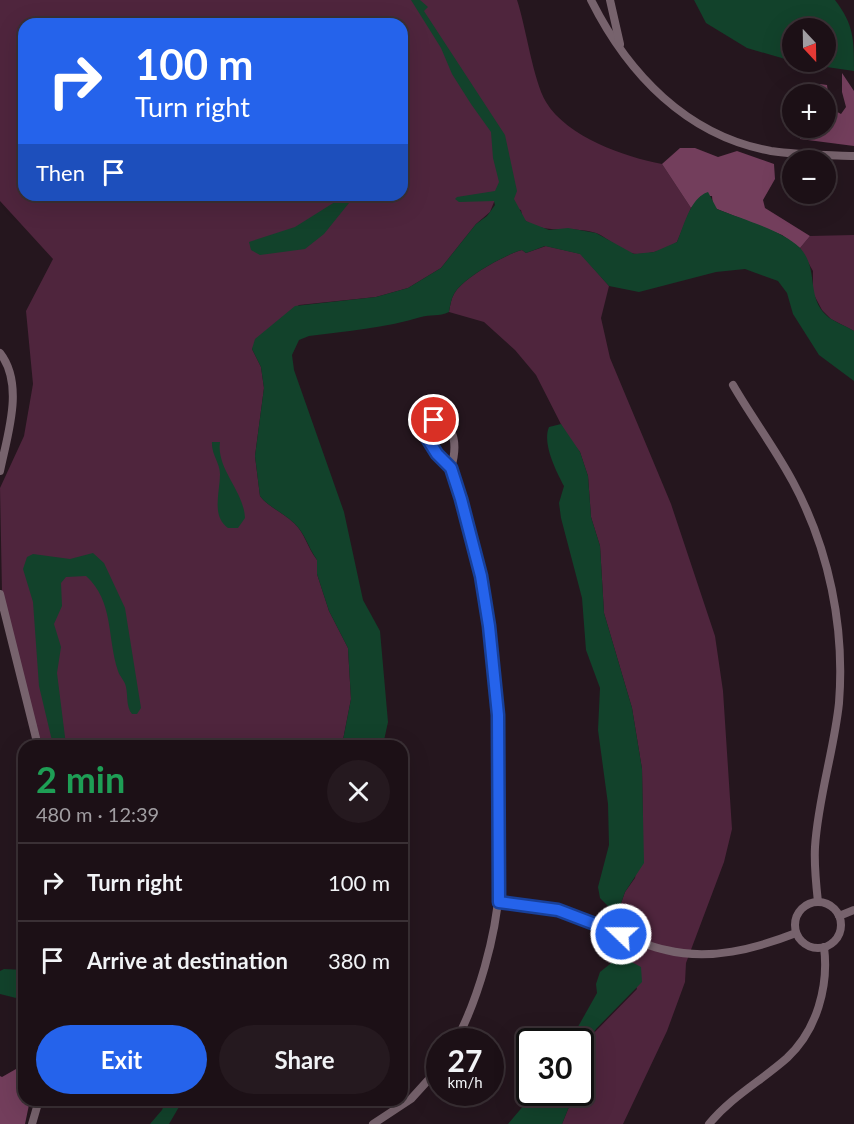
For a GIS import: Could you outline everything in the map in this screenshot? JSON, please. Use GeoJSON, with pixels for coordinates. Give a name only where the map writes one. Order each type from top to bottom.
{"type":"FeatureCollection","features":[{"type":"Feature","properties":{"kind":"street"},"geometry":{"type":"LineString","coordinates":[[591,0],[624,53],[663,99],[712,132],[769,150],[854,156]]}},
{"type":"Feature","properties":{"kind":"street"},"geometry":{"type":"LineString","coordinates":[[610,0],[624,53]]}},
{"type":"Feature","properties":{"kind":"street"},"geometry":{"type":"LineString","coordinates":[[0,353],[6,361],[11,378],[12,410],[0,471]]}},
{"type":"Feature","properties":{"kind":"street"},"geometry":{"type":"LineString","coordinates":[[733,385],[779,457],[808,513],[825,559],[836,615],[840,669],[839,702],[816,836],[818,902]]}},
{"type":"Feature","properties":{"kind":"street"},"geometry":{"type":"LineString","coordinates":[[451,468],[454,457],[452,429],[445,422],[434,420],[427,425],[427,438],[437,454],[451,468],[481,576],[495,674],[499,758],[499,902],[488,952],[462,1028]]}},
{"type":"Feature","properties":{"kind":"street"},"geometry":{"type":"LineString","coordinates":[[0,594],[36,740]]}},
{"type":"Feature","properties":{"kind":"street"},"geometry":{"type":"LineString","coordinates":[[499,902],[558,910],[643,943],[682,953],[714,954],[748,949],[796,933]]}},
{"type":"Feature","properties":{"kind":"street"},"geometry":{"type":"LineString","coordinates":[[818,902],[830,905],[839,916],[839,932],[836,939],[824,947],[805,944],[796,933],[795,925],[799,911],[818,902]]}},
{"type":"Feature","properties":{"kind":"street"},"geometry":{"type":"LineString","coordinates":[[839,916],[854,910]]}},
{"type":"Feature","properties":{"kind":"street"},"geometry":{"type":"LineString","coordinates":[[709,1124],[735,1098],[779,1064],[798,1046],[808,1031],[824,991],[826,964],[824,947]]}},
{"type":"Feature","properties":{"kind":"street"},"geometry":{"type":"LineString","coordinates":[[408,1100],[426,1082]]}},
{"type":"Feature","properties":{"kind":"street"},"geometry":{"type":"LineString","coordinates":[[32,1124],[37,1106]]}},
{"type":"Feature","properties":{"kind":"street"},"geometry":{"type":"LineString","coordinates":[[373,1124],[399,1106]]}},
{"type":"Feature","properties":{"kind":"shaded area"},"geometry":{"type":"Polygon","coordinates":[[[0,0],[517,0],[537,81],[546,102],[555,114],[598,144],[662,164],[691,208],[677,242],[658,251],[637,254],[627,251],[596,233],[549,229],[531,224],[523,219],[521,210],[494,202],[490,212],[476,224],[441,268],[408,288],[376,297],[299,305],[259,337],[252,349],[261,367],[264,388],[255,456],[260,496],[298,527],[317,560],[317,574],[329,611],[348,648],[351,699],[343,740],[38,740],[2,592],[0,488],[24,436],[33,384],[26,311],[53,259],[0,201],[0,0]]]}},
{"type":"Feature","properties":{"kind":"shaded area"},"geometry":{"type":"Polygon","coordinates":[[[411,0],[420,0],[428,7],[424,11],[505,135],[517,191],[514,199],[526,221],[549,230],[568,228],[596,233],[634,254],[654,252],[677,242],[692,206],[708,192],[717,209],[772,230],[800,248],[809,264],[816,299],[820,307],[826,315],[854,331],[854,381],[819,355],[793,314],[787,293],[778,281],[745,269],[716,272],[639,292],[609,286],[580,254],[545,246],[526,253],[522,250],[515,252],[475,274],[454,294],[449,312],[445,314],[424,316],[380,327],[309,336],[299,340],[292,355],[294,370],[344,512],[363,600],[380,631],[388,722],[384,740],[343,740],[351,699],[348,648],[329,611],[317,574],[317,560],[304,536],[294,523],[260,496],[255,456],[264,388],[261,367],[252,349],[255,339],[295,306],[376,297],[408,288],[441,268],[476,224],[487,216],[495,205],[494,201],[459,202],[455,199],[495,191],[499,182],[493,158],[491,132],[452,74],[441,48],[411,0]]]}},
{"type":"Feature","properties":{"kind":"shaded area"},"geometry":{"type":"Polygon","coordinates":[[[694,0],[835,0],[846,17],[852,33],[854,71],[836,68],[836,18],[782,18],[782,58],[747,48],[706,23],[694,0]]]}},
{"type":"Feature","properties":{"kind":"shaded area"},"geometry":{"type":"Polygon","coordinates":[[[842,73],[854,91],[854,146],[800,139],[836,138],[836,111],[841,114],[846,107],[842,92],[842,73]]]}},
{"type":"Feature","properties":{"kind":"shaded area"},"geometry":{"type":"Polygon","coordinates":[[[680,148],[695,148],[718,157],[737,151],[774,164],[775,179],[763,200],[765,208],[810,236],[800,248],[782,235],[717,209],[713,206],[712,196],[701,196],[691,208],[662,164],[680,148]]]}},
{"type":"Feature","properties":{"kind":"shaded area"},"geometry":{"type":"Polygon","coordinates":[[[336,201],[353,201],[324,234],[305,249],[260,255],[251,250],[249,242],[295,227],[336,201]]]}},
{"type":"Feature","properties":{"kind":"shaded area"},"geometry":{"type":"Polygon","coordinates":[[[854,235],[854,331],[831,319],[822,310],[813,293],[813,271],[800,248],[810,236],[854,235]]]}},
{"type":"Feature","properties":{"kind":"shaded area"},"geometry":{"type":"Polygon","coordinates":[[[546,246],[581,254],[609,286],[601,318],[610,358],[671,504],[715,636],[723,691],[732,829],[724,862],[686,963],[685,982],[667,1031],[623,1124],[562,1124],[569,1106],[594,1106],[594,1033],[637,989],[625,957],[620,956],[619,909],[625,892],[635,878],[643,829],[642,769],[632,708],[604,613],[600,546],[591,517],[588,476],[580,452],[567,436],[536,375],[515,350],[484,322],[449,312],[454,294],[475,274],[515,252],[522,250],[526,253],[546,246]]]}},
{"type":"Feature","properties":{"kind":"shaded area"},"geometry":{"type":"Polygon","coordinates":[[[561,424],[580,452],[588,476],[591,517],[600,546],[604,613],[632,708],[642,769],[644,863],[625,892],[619,909],[610,908],[600,898],[598,887],[609,845],[608,804],[598,730],[600,688],[586,650],[582,598],[561,518],[559,503],[564,486],[557,473],[547,441],[549,427],[561,424]]]}},
{"type":"Feature","properties":{"kind":"shaded area"},"geometry":{"type":"Polygon","coordinates":[[[212,442],[220,442],[222,461],[243,508],[245,518],[238,528],[228,528],[220,517],[218,503],[220,470],[212,442]]]}},
{"type":"Feature","properties":{"kind":"shaded area"},"geometry":{"type":"Polygon","coordinates":[[[93,553],[104,563],[125,608],[141,708],[137,714],[132,714],[129,708],[125,683],[118,671],[115,658],[106,608],[95,586],[86,576],[66,577],[61,583],[62,606],[54,624],[61,647],[57,673],[65,740],[52,740],[39,686],[33,602],[23,569],[27,557],[33,554],[70,559],[93,553]]]}},
{"type":"Feature","properties":{"kind":"shaded area"},"geometry":{"type":"Polygon","coordinates":[[[620,956],[641,967],[642,982],[594,1032],[594,1028],[577,1028],[597,993],[596,984],[600,972],[620,956]]]}},
{"type":"Feature","properties":{"kind":"shaded area"},"geometry":{"type":"Polygon","coordinates":[[[18,970],[18,998],[0,994],[0,971],[18,970]]]}},
{"type":"Feature","properties":{"kind":"shaded area"},"geometry":{"type":"Polygon","coordinates":[[[18,1068],[18,1106],[29,1106],[25,1124],[0,1124],[0,1076],[18,1068]]]}},
{"type":"Feature","properties":{"kind":"shaded area"},"geometry":{"type":"Polygon","coordinates":[[[164,1106],[180,1106],[169,1124],[150,1124],[164,1106]]]}},
{"type":"Feature","properties":{"kind":"shaded area"},"geometry":{"type":"Polygon","coordinates":[[[523,1106],[569,1106],[562,1124],[508,1124],[523,1106]]]}},
{"type":"Feature","properties":{"kind":"route"},"geometry":{"type":"LineString","coordinates":[[434,420],[427,425],[427,438],[437,454],[451,468],[472,536],[489,626],[498,715],[499,902],[558,910],[621,934]]}}]}
